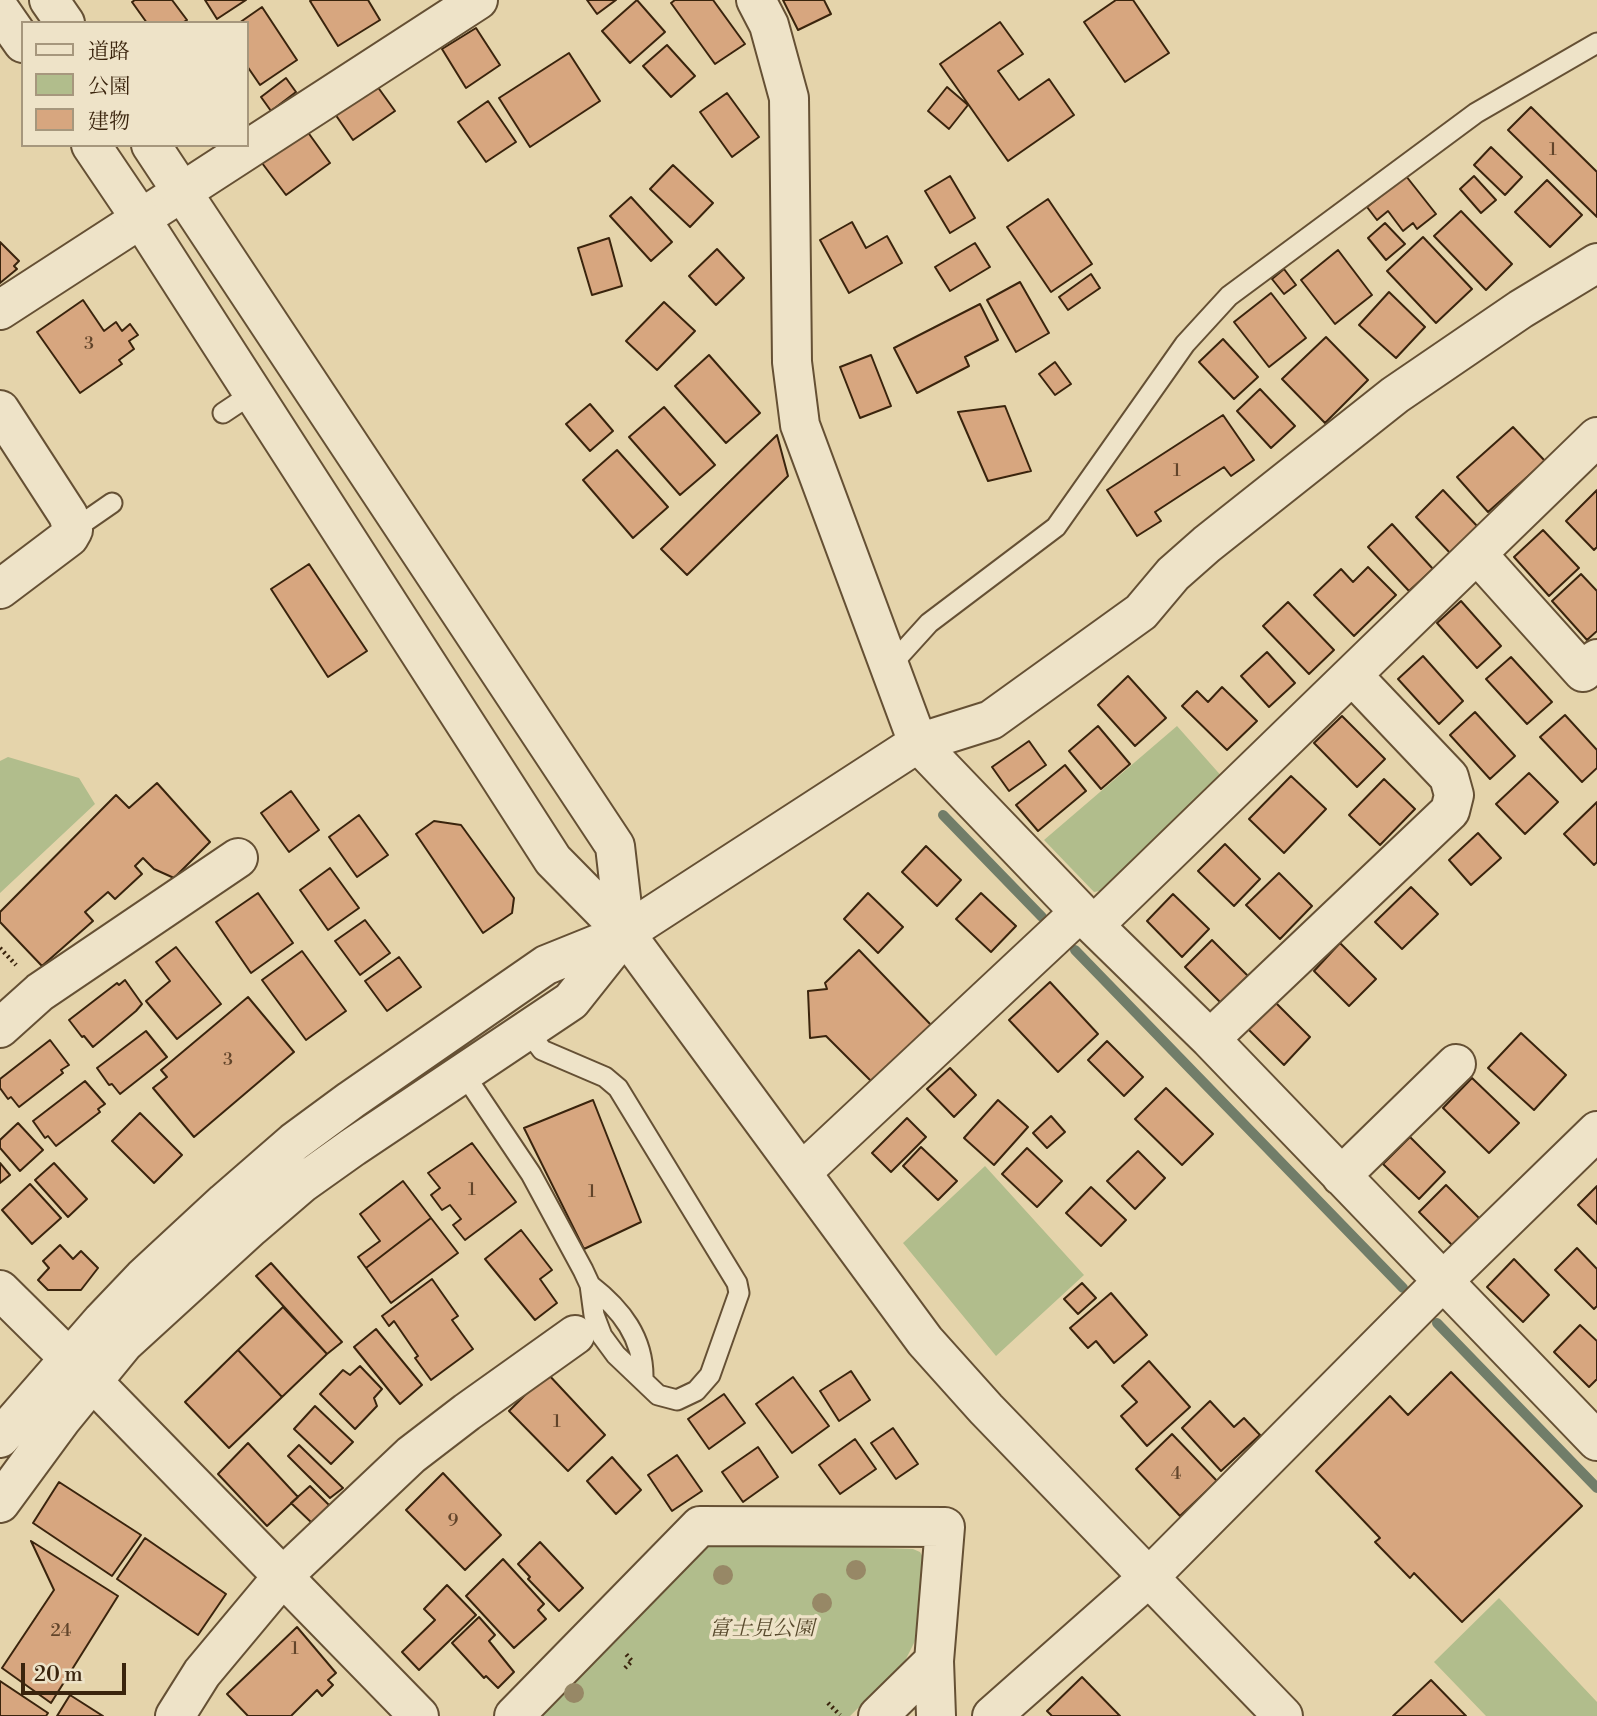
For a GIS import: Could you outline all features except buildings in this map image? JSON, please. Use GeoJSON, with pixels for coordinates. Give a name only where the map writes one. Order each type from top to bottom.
{"type":"FeatureCollection","features":[{"type":"Feature","properties":{"kind":"street"},"geometry":{"type":"LineString","coordinates":[[49,0],[64,21]]}},
{"type":"Feature","properties":{"kind":"street"},"geometry":{"type":"LineString","coordinates":[[0,310],[478,0]]}},
{"type":"Feature","properties":{"kind":"street"},"geometry":{"type":"LineString","coordinates":[[756,0],[769,25],[789,98],[792,362],[800,425],[918,743],[1087,919],[1210,1039],[1597,1441]]}},
{"type":"Feature","properties":{"kind":"street"},"geometry":{"type":"LineString","coordinates":[[0,10],[21,40]]}},
{"type":"Feature","properties":{"kind":"street"},"geometry":{"type":"LineString","coordinates":[[92,147],[141,219],[238,403],[553,860],[625,933],[925,1341],[986,1409],[1283,1716]]}},
{"type":"Feature","properties":{"kind":"street"},"geometry":{"type":"LineString","coordinates":[[0,1438],[80,1370],[124,1343],[301,1184],[571,1001],[625,933],[615,846],[152,147]]}},
{"type":"Feature","properties":{"kind":"street"},"geometry":{"type":"LineString","coordinates":[[0,1503],[80,1370],[143,1278],[294,1142],[545,965],[625,933],[918,743],[991,720],[1141,612],[1173,574],[1207,544],[1395,395],[1521,309],[1597,263]]}},
{"type":"Feature","properties":{"kind":"street"},"geometry":{"type":"LineString","coordinates":[[0,410],[68,515],[73,530],[69,537],[0,589]]}},
{"type":"Feature","properties":{"kind":"street"},"geometry":{"type":"LineString","coordinates":[[802,1172],[1087,919],[1353,676],[1597,437]]}},
{"type":"Feature","properties":{"kind":"street"},"geometry":{"type":"LineString","coordinates":[[1477,554],[1583,672],[1597,659]]}},
{"type":"Feature","properties":{"kind":"street"},"geometry":{"type":"LineString","coordinates":[[1210,1039],[1450,811],[1454,795],[1449,777],[1353,676]]}},
{"type":"Feature","properties":{"kind":"street"},"geometry":{"type":"LineString","coordinates":[[0,1028],[40,992],[237,858]]}},
{"type":"Feature","properties":{"kind":"street"},"geometry":{"type":"LineString","coordinates":[[1341,1176],[1456,1064]]}},
{"type":"Feature","properties":{"kind":"street"},"geometry":{"type":"LineString","coordinates":[[992,1716],[1148,1578],[1443,1281],[1597,1131]]}},
{"type":"Feature","properties":{"kind":"street"},"geometry":{"type":"LineString","coordinates":[[0,1290],[419,1716]]}},
{"type":"Feature","properties":{"kind":"street"},"geometry":{"type":"LineString","coordinates":[[175,1716],[202,1673],[283,1576],[411,1455],[575,1335]]}},
{"type":"Feature","properties":{"kind":"street"},"geometry":{"type":"LineString","coordinates":[[514,1716],[700,1526],[945,1527],[934,1661],[936,1716]]}},
{"type":"Feature","properties":{"kind":"street"},"geometry":{"type":"LineString","coordinates":[[877,1716],[934,1661]]}},
{"type":"Feature","properties":{"kind":"lane"},"geometry":{"type":"LineString","coordinates":[[890,666],[929,623],[1056,527],[1185,344],[1229,296],[1476,113],[1597,43]]}},
{"type":"Feature","properties":{"kind":"lane"},"geometry":{"type":"LineString","coordinates":[[73,530],[112,503]]}},
{"type":"Feature","properties":{"kind":"lane"},"geometry":{"type":"LineString","coordinates":[[527,1031],[542,1050],[605,1077],[618,1088],[737,1283],[739,1293],[710,1375],[696,1391],[677,1401],[658,1395],[616,1355],[602,1336],[594,1315],[590,1284]]}},
{"type":"Feature","properties":{"kind":"lane"},"geometry":{"type":"LineString","coordinates":[[464,1074],[531,1174],[590,1284],[622,1314],[632,1330],[640,1351],[643,1379]]}},
{"type":"Feature","properties":{"kind":"path"},"geometry":{"type":"LineString","coordinates":[[828,1703],[841,1716]]}},
{"type":"Feature","properties":{"kind":"green space"},"geometry":{"type":"Polygon","coordinates":[[[1177,726],[1224,779],[1105,890],[1094,892],[1044,840],[1177,726]]]}},
{"type":"Feature","properties":{"kind":"green space"},"geometry":{"type":"Polygon","coordinates":[[[8,757],[79,778],[95,804],[0,893],[0,761],[8,757]]]}},
{"type":"Feature","properties":{"kind":"green space"},"geometry":{"type":"Polygon","coordinates":[[[985,1166],[1084,1275],[996,1356],[903,1243],[985,1166]]]}},
{"type":"Feature","properties":{"kind":"green space","name":"富士見公園"},"geometry":{"type":"Polygon","coordinates":[[[714,1542],[913,1549],[920,1552],[924,1559],[915,1641],[904,1663],[850,1716],[530,1716],[703,1546],[714,1542]]]}},
{"type":"Feature","properties":{"kind":"green space"},"geometry":{"type":"Polygon","coordinates":[[[1499,1598],[1597,1702],[1597,1716],[1486,1716],[1434,1662],[1499,1598]]]}},
{"type":"Feature","properties":{"kind":"waterway"},"geometry":{"type":"LineString","coordinates":[[943,815],[1042,917]]}},
{"type":"Feature","properties":{"kind":"waterway"},"geometry":{"type":"LineString","coordinates":[[1075,950],[1403,1288]]}},
{"type":"Feature","properties":{"kind":"waterway"},"geometry":{"type":"LineString","coordinates":[[1437,1323],[1597,1488]]}}]}
